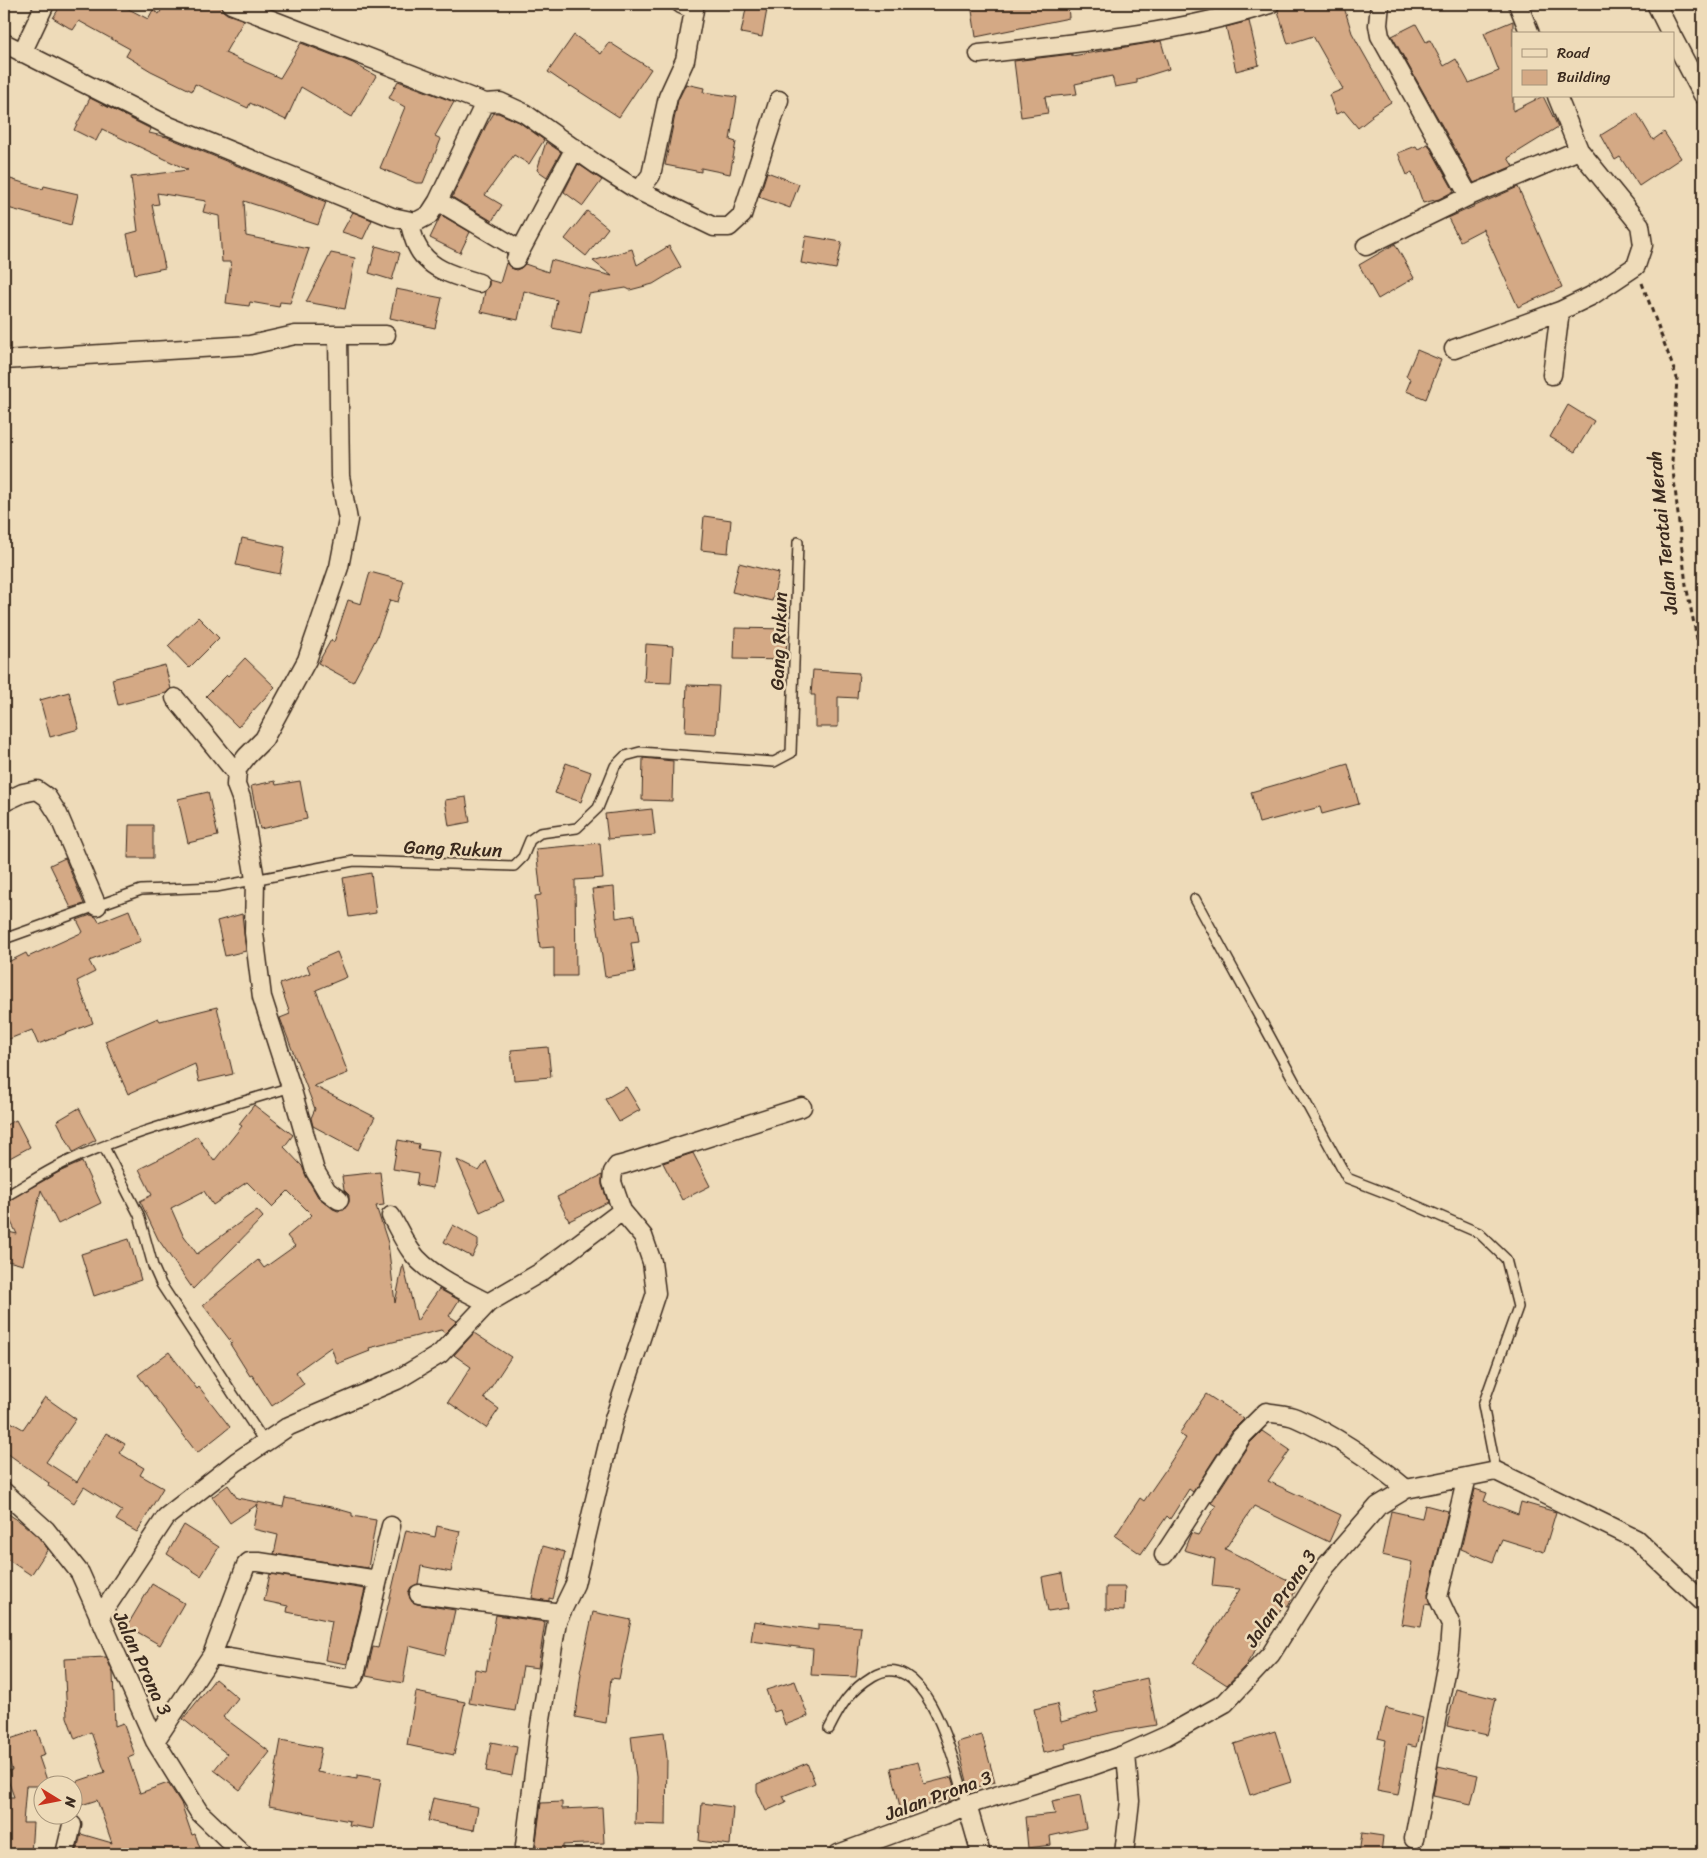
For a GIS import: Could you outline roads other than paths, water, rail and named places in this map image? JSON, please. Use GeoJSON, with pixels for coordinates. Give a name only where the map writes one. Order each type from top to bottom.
{"type":"FeatureCollection","features":[{"type":"Feature","properties":{"kind":"street"},"geometry":{"type":"LineString","coordinates":[[22,53],[45,4]]}},
{"type":"Feature","properties":{"kind":"street"},"geometry":{"type":"LineString","coordinates":[[231,4],[485,103],[500,102],[518,110],[639,191],[714,227],[729,227],[742,215],[779,100]]}},
{"type":"Feature","properties":{"kind":"street"},"geometry":{"type":"LineString","coordinates":[[639,191],[651,175],[668,96],[685,60],[694,10],[681,4]]}},
{"type":"Feature","properties":{"kind":"street"},"geometry":{"type":"LineString","coordinates":[[979,54],[1133,36],[1238,14],[1270,4]]}},
{"type":"Feature","properties":{"kind":"street"},"geometry":{"type":"LineString","coordinates":[[1380,4],[1378,25],[1380,36],[1469,196]]}},
{"type":"Feature","properties":{"kind":"street"},"geometry":{"type":"LineString","coordinates":[[1518,4],[1529,32]]}},
{"type":"Feature","properties":{"kind":"street"},"geometry":{"type":"LineString","coordinates":[[1656,4],[1670,32]]}},
{"type":"Feature","properties":{"kind":"street"},"geometry":{"type":"LineString","coordinates":[[1674,40],[1703,95]]}},
{"type":"Feature","properties":{"kind":"street"},"geometry":{"type":"LineString","coordinates":[[4,44],[169,126],[392,217],[416,222],[429,215],[438,201],[485,103]]}},
{"type":"Feature","properties":{"kind":"street"},"geometry":{"type":"LineString","coordinates":[[1454,349],[1560,311],[1591,296],[1636,266],[1643,245],[1640,225],[1579,150],[1558,98]]}},
{"type":"Feature","properties":{"kind":"street"},"geometry":{"type":"LineString","coordinates":[[438,201],[518,255],[575,148]]}},
{"type":"Feature","properties":{"kind":"street"},"geometry":{"type":"LineString","coordinates":[[1366,246],[1469,196],[1579,150]]}},
{"type":"Feature","properties":{"kind":"street"},"geometry":{"type":"LineString","coordinates":[[409,221],[415,243],[425,259],[439,269],[457,277],[479,282]]}},
{"type":"Feature","properties":{"kind":"street"},"geometry":{"type":"LineString","coordinates":[[1552,375],[1560,311]]}},
{"type":"Feature","properties":{"kind":"street"},"geometry":{"type":"LineString","coordinates":[[338,335],[340,476],[348,520],[339,566],[307,660],[264,739],[237,769],[236,785],[255,879],[254,932],[262,997],[291,1087],[315,1171],[327,1190],[339,1200]]}},
{"type":"Feature","properties":{"kind":"street"},"geometry":{"type":"LineString","coordinates":[[4,360],[250,346],[295,336],[386,335]]}},
{"type":"Feature","properties":{"kind":"street"},"geometry":{"type":"LineString","coordinates":[[175,698],[237,774]]}},
{"type":"Feature","properties":{"kind":"street"},"geometry":{"type":"LineString","coordinates":[[4,802],[24,793],[37,790],[47,797],[58,814],[97,906]]}},
{"type":"Feature","properties":{"kind":"street"},"geometry":{"type":"LineString","coordinates":[[524,1854],[540,1725],[557,1621],[575,1584],[614,1419],[656,1293],[652,1262],[643,1236],[622,1211],[612,1182],[613,1172],[618,1166],[802,1107]]}},
{"type":"Feature","properties":{"kind":"street"},"geometry":{"type":"LineString","coordinates":[[99,1618],[166,1517],[236,1462],[289,1426],[397,1380],[440,1354],[488,1302],[541,1272],[622,1211]]}},
{"type":"Feature","properties":{"kind":"street"},"geometry":{"type":"LineString","coordinates":[[391,1216],[411,1251],[421,1263],[488,1302]]}},
{"type":"Feature","properties":{"kind":"street"},"geometry":{"type":"LineString","coordinates":[[1164,1555],[1241,1437],[1266,1412],[1294,1417],[1339,1441],[1388,1474],[1406,1489]]}},
{"type":"Feature","properties":{"kind":"street"},"geometry":{"type":"LineString","coordinates":[[1496,1471],[1636,1540],[1703,1602]]}},
{"type":"Feature","properties":{"kind":"street","name":"Jalan Prona 3"},"geometry":{"type":"LineString","coordinates":[[838,1854],[967,1805],[1089,1768],[1126,1754],[1166,1736],[1225,1703],[1271,1654],[1326,1566],[1378,1506],[1406,1489],[1496,1471]]}},
{"type":"Feature","properties":{"kind":"street"},"geometry":{"type":"LineString","coordinates":[[1414,1839],[1449,1651],[1451,1625],[1438,1597],[1467,1476]]}},
{"type":"Feature","properties":{"kind":"street","name":"Jalan Prona 3"},"geometry":{"type":"LineString","coordinates":[[4,1492],[46,1530],[80,1573],[155,1741],[199,1812],[243,1854]]}},
{"type":"Feature","properties":{"kind":"street"},"geometry":{"type":"LineString","coordinates":[[212,1655],[352,1679],[356,1675],[391,1526]]}},
{"type":"Feature","properties":{"kind":"street"},"geometry":{"type":"LineString","coordinates":[[155,1741],[212,1655],[246,1565],[249,1562],[378,1580]]}},
{"type":"Feature","properties":{"kind":"street"},"geometry":{"type":"LineString","coordinates":[[419,1594],[561,1612]]}},
{"type":"Feature","properties":{"kind":"street"},"geometry":{"type":"LineString","coordinates":[[1124,1854],[1130,1801],[1126,1754]]}},
{"type":"Feature","properties":{"kind":"street"},"geometry":{"type":"LineString","coordinates":[[967,1805],[981,1854]]}},
{"type":"Feature","properties":{"kind":"street"},"geometry":{"type":"LineString","coordinates":[[65,1854],[72,1826]]}},
{"type":"Feature","properties":{"kind":"lane","name":"Gang Rukun"},"geometry":{"type":"LineString","coordinates":[[4,939],[141,890],[216,887],[354,861],[514,866],[523,857],[530,840],[540,833],[577,828],[598,808],[615,766],[625,756],[640,752],[774,762],[791,753],[798,542]]}},
{"type":"Feature","properties":{"kind":"lane"},"geometry":{"type":"LineString","coordinates":[[1195,899],[1347,1178],[1479,1233],[1506,1259],[1518,1308],[1483,1405],[1496,1471]]}},
{"type":"Feature","properties":{"kind":"lane"},"geometry":{"type":"LineString","coordinates":[[4,1197],[63,1164],[104,1147],[291,1087]]}},
{"type":"Feature","properties":{"kind":"lane"},"geometry":{"type":"LineString","coordinates":[[104,1147],[138,1215],[153,1266],[161,1284],[264,1443]]}},
{"type":"Feature","properties":{"kind":"lane"},"geometry":{"type":"LineString","coordinates":[[829,1728],[841,1704],[861,1683],[881,1671],[901,1673],[916,1682],[927,1696],[940,1720],[967,1805]]}}]}
